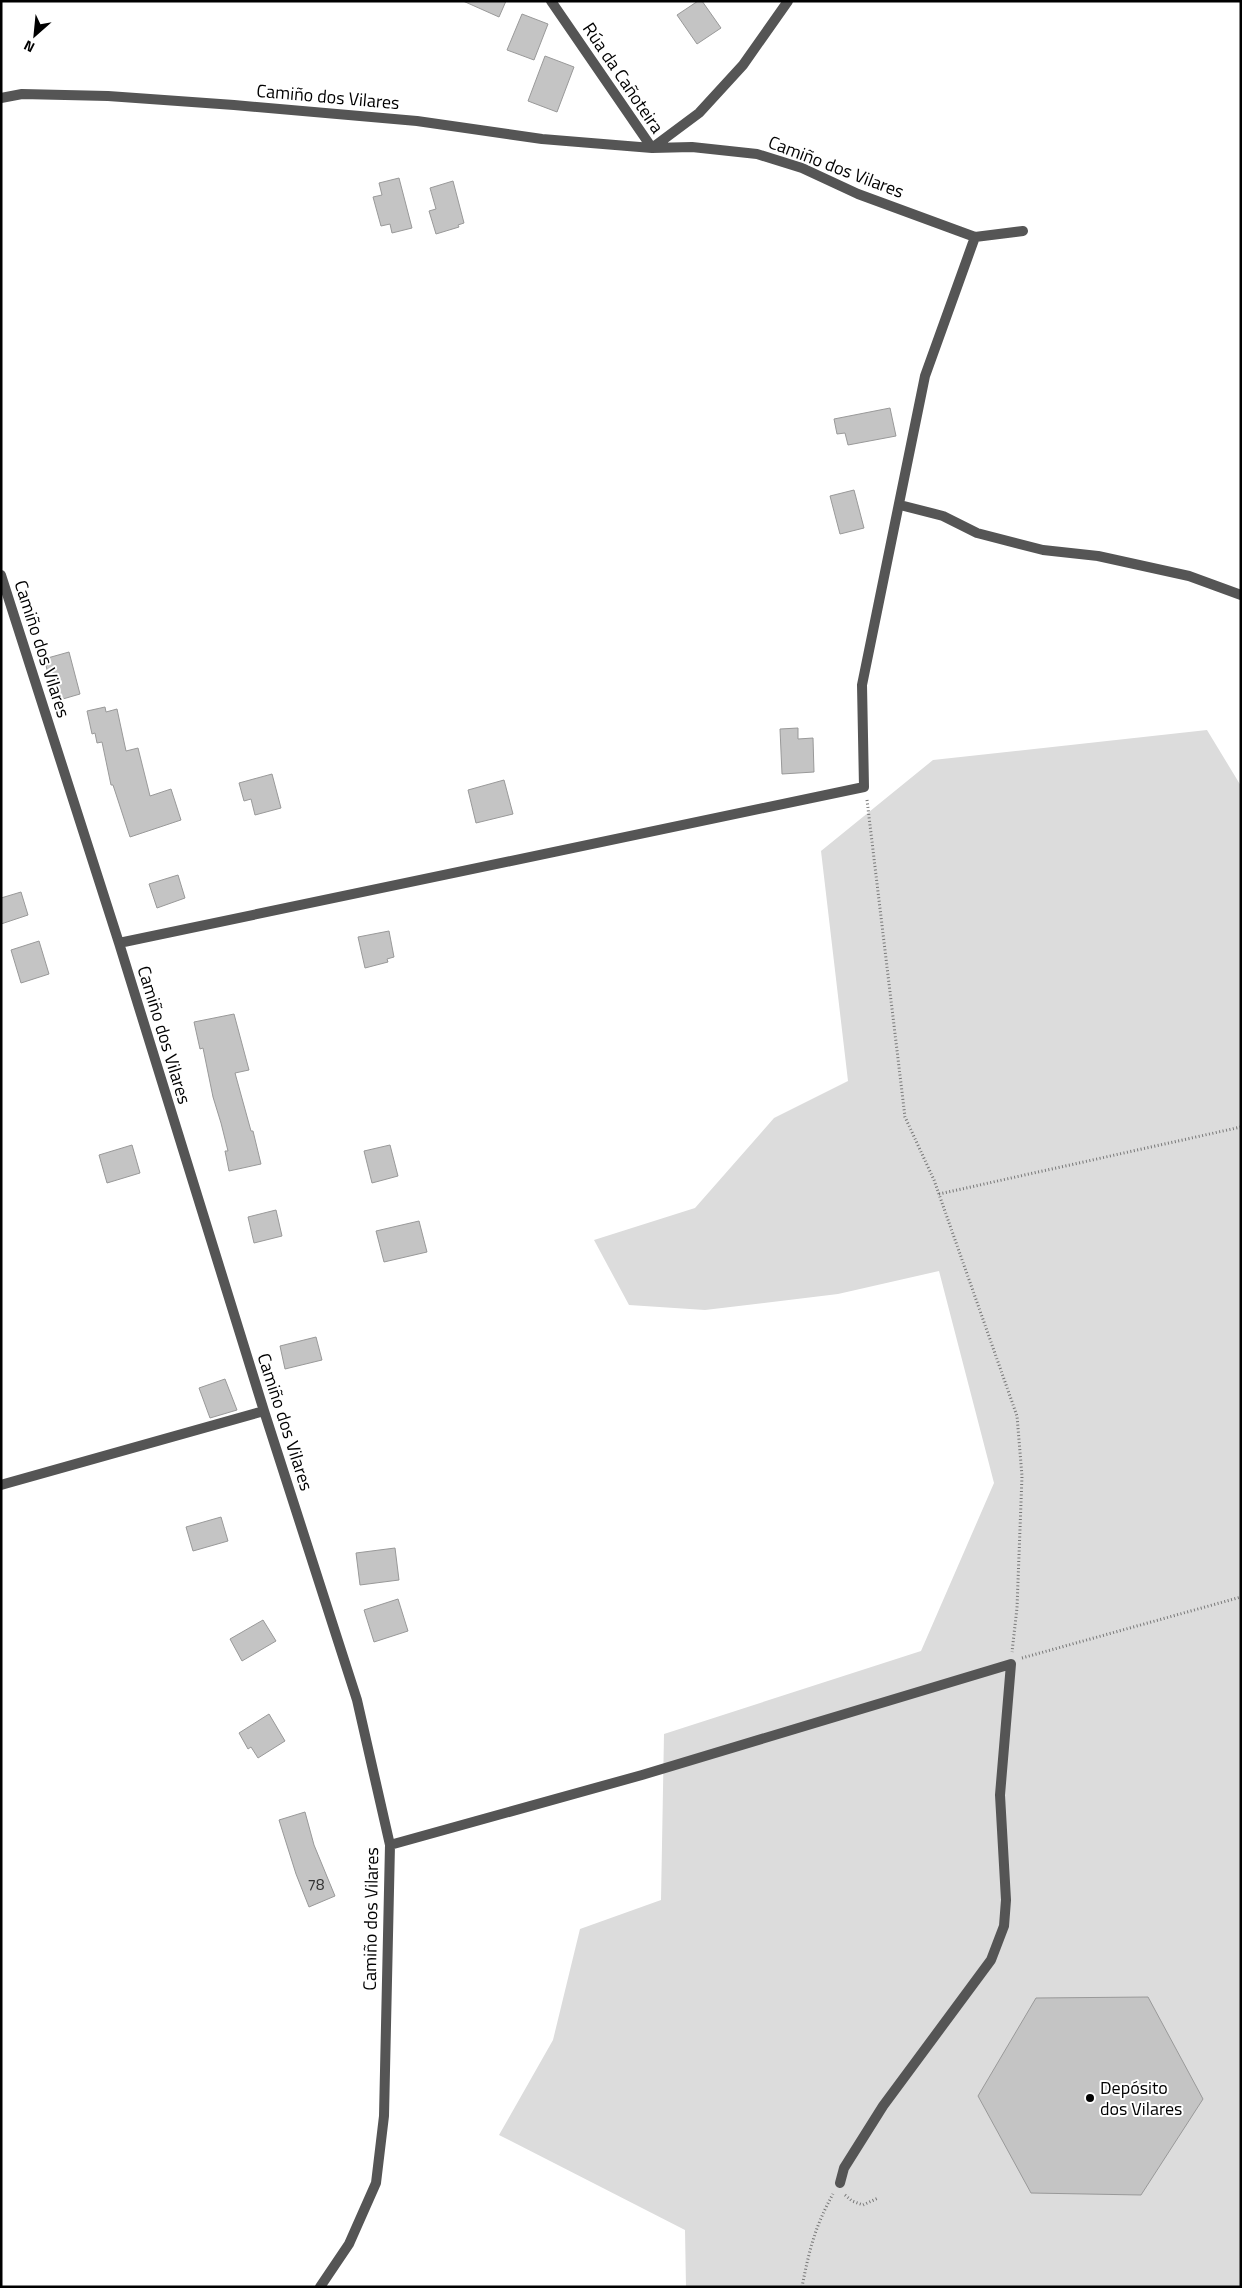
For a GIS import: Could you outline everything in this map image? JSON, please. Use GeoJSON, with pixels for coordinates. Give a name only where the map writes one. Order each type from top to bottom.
{"type":"FeatureCollection","features":[{"type":"Feature","properties":{"kind":"street","name":"Rúa da Cañoteira"},"geometry":{"type":"LineString","coordinates":[[551,1],[652,148]]}},
{"type":"Feature","properties":{"kind":"street"},"geometry":{"type":"LineString","coordinates":[[652,148],[699,113],[712,99],[743,65],[788,1]]}},
{"type":"Feature","properties":{"kind":"street","name":"Camiño dos Vilares"},"geometry":{"type":"LineString","coordinates":[[1,98],[22,94],[108,96],[234,105],[417,121],[542,139],[758,154],[802,168],[858,194],[975,237]]}},
{"type":"Feature","properties":{"kind":"street"},"geometry":{"type":"LineString","coordinates":[[119,943],[864,787],[862,685],[925,376],[975,237],[1024,231]]}},
{"type":"Feature","properties":{"kind":"street"},"geometry":{"type":"LineString","coordinates":[[900,505],[943,516],[978,533],[1043,550],[1108,558],[1190,576],[1241,595]]}},
{"type":"Feature","properties":{"kind":"street","name":"Camiño dos Vilares"},"geometry":{"type":"LineString","coordinates":[[1,575],[119,943],[264,1411],[358,1700],[390,1845],[384,2116],[376,2183],[349,2244],[320,2287]]}},
{"type":"Feature","properties":{"kind":"street"},"geometry":{"type":"LineString","coordinates":[[1,1485],[264,1411]]}},
{"type":"Feature","properties":{"kind":"street"},"geometry":{"type":"LineString","coordinates":[[390,1845],[642,1775],[1011,1664],[1000,1794],[1006,1900],[1004,1926],[991,1960],[883,2106],[844,2168],[840,2183]]}},
{"type":"Feature","properties":{"kind":"path"},"geometry":{"type":"LineString","coordinates":[[864,787],[869,808],[905,1117],[939,1194],[1017,1416],[1022,1476],[1017,1608],[1011,1664]]}},
{"type":"Feature","properties":{"kind":"path"},"geometry":{"type":"LineString","coordinates":[[939,1194],[1241,1127]]}},
{"type":"Feature","properties":{"kind":"path"},"geometry":{"type":"LineString","coordinates":[[1011,1664],[1023,1657],[1042,1651],[1241,1597]]}},
{"type":"Feature","properties":{"kind":"path"},"geometry":{"type":"LineString","coordinates":[[840,2183],[846,2196],[863,2205],[878,2198]]}},
{"type":"Feature","properties":{"kind":"path"},"geometry":{"type":"LineString","coordinates":[[802,2287],[810,2244],[822,2213],[840,2183]]}},
{"type":"Feature","properties":{"kind":"shaded area"},"geometry":{"type":"Polygon","coordinates":[[[1207,730],[1241,786],[1241,2287],[686,2287],[685,2230],[499,2135],[553,2040],[580,1929],[661,1900],[664,1734],[921,1651],[994,1483],[939,1271],[838,1294],[705,1310],[629,1305],[594,1240],[695,1208],[774,1118],[848,1081],[821,851],[933,760],[1207,730]]]}},
{"type":"Feature","properties":{"kind":"building"},"geometry":{"type":"Polygon","coordinates":[[[463,1],[506,1],[499,17],[463,1]]]}},
{"type":"Feature","properties":{"kind":"building"},"geometry":{"type":"Polygon","coordinates":[[[698,1],[702,1],[721,28],[697,44],[677,15],[698,1]]]}},
{"type":"Feature","properties":{"kind":"building"},"geometry":{"type":"Polygon","coordinates":[[[522,14],[548,24],[534,60],[507,50],[522,14]]]}},
{"type":"Feature","properties":{"kind":"building"},"geometry":{"type":"Polygon","coordinates":[[[545,56],[574,67],[557,112],[528,101],[545,56]]]}},
{"type":"Feature","properties":{"kind":"building"},"geometry":{"type":"Polygon","coordinates":[[[399,178],[412,228],[392,233],[390,224],[381,226],[373,197],[382,195],[379,183],[399,178]]]}},
{"type":"Feature","properties":{"kind":"building"},"geometry":{"type":"Polygon","coordinates":[[[453,181],[464,223],[458,225],[459,227],[436,234],[429,211],[436,209],[430,188],[453,181]]]}},
{"type":"Feature","properties":{"kind":"building"},"geometry":{"type":"Polygon","coordinates":[[[890,408],[896,436],[848,445],[845,433],[837,434],[834,419],[890,408]]]}},
{"type":"Feature","properties":{"kind":"building"},"geometry":{"type":"Polygon","coordinates":[[[854,490],[864,528],[840,534],[830,496],[854,490]]]}},
{"type":"Feature","properties":{"kind":"building"},"geometry":{"type":"Polygon","coordinates":[[[69,652],[80,694],[56,701],[44,659],[69,652]]]}},
{"type":"Feature","properties":{"kind":"building"},"geometry":{"type":"Polygon","coordinates":[[[105,707],[106,712],[117,709],[126,751],[138,748],[150,796],[171,789],[181,820],[130,837],[113,785],[111,785],[102,742],[97,743],[95,733],[92,734],[87,711],[105,707]]]}},
{"type":"Feature","properties":{"kind":"building"},"geometry":{"type":"Polygon","coordinates":[[[798,728],[798,739],[813,738],[814,772],[782,774],[780,729],[798,728]]]}},
{"type":"Feature","properties":{"kind":"building"},"geometry":{"type":"Polygon","coordinates":[[[272,774],[281,808],[255,815],[251,799],[244,801],[239,783],[272,774]]]}},
{"type":"Feature","properties":{"kind":"building"},"geometry":{"type":"Polygon","coordinates":[[[504,780],[513,814],[476,823],[468,790],[504,780]]]}},
{"type":"Feature","properties":{"kind":"building"},"geometry":{"type":"Polygon","coordinates":[[[178,875],[185,898],[157,908],[149,884],[178,875]]]}},
{"type":"Feature","properties":{"kind":"building"},"geometry":{"type":"Polygon","coordinates":[[[21,892],[28,915],[1,924],[1,898],[21,892]]]}},
{"type":"Feature","properties":{"kind":"building"},"geometry":{"type":"Polygon","coordinates":[[[389,931],[394,957],[387,959],[388,962],[365,968],[358,937],[389,931]]]}},
{"type":"Feature","properties":{"kind":"building"},"geometry":{"type":"Polygon","coordinates":[[[39,941],[49,974],[21,983],[11,950],[39,941]]]}},
{"type":"Feature","properties":{"kind":"building"},"geometry":{"type":"Polygon","coordinates":[[[234,1014],[249,1070],[235,1073],[261,1164],[229,1171],[225,1151],[228,1151],[213,1097],[203,1048],[200,1049],[194,1022],[234,1014]]]}},
{"type":"Feature","properties":{"kind":"building"},"geometry":{"type":"Polygon","coordinates":[[[132,1145],[140,1173],[107,1183],[99,1155],[132,1145]]]}},
{"type":"Feature","properties":{"kind":"building"},"geometry":{"type":"Polygon","coordinates":[[[390,1145],[398,1176],[372,1183],[364,1151],[390,1145]]]}},
{"type":"Feature","properties":{"kind":"building"},"geometry":{"type":"Polygon","coordinates":[[[276,1210],[282,1236],[254,1243],[248,1217],[276,1210]]]}},
{"type":"Feature","properties":{"kind":"building"},"geometry":{"type":"Polygon","coordinates":[[[419,1221],[427,1252],[384,1262],[376,1231],[419,1221]]]}},
{"type":"Feature","properties":{"kind":"building"},"geometry":{"type":"Polygon","coordinates":[[[316,1337],[322,1360],[285,1369],[280,1346],[316,1337]]]}},
{"type":"Feature","properties":{"kind":"building"},"geometry":{"type":"Polygon","coordinates":[[[225,1379],[237,1410],[210,1418],[199,1388],[225,1379]]]}},
{"type":"Feature","properties":{"kind":"building"},"geometry":{"type":"Polygon","coordinates":[[[221,1517],[228,1541],[193,1551],[186,1527],[221,1517]]]}},
{"type":"Feature","properties":{"kind":"building"},"geometry":{"type":"Polygon","coordinates":[[[395,1548],[399,1580],[360,1585],[356,1553],[395,1548]]]}},
{"type":"Feature","properties":{"kind":"building"},"geometry":{"type":"Polygon","coordinates":[[[398,1599],[408,1631],[374,1642],[364,1610],[398,1599]]]}},
{"type":"Feature","properties":{"kind":"building"},"geometry":{"type":"Polygon","coordinates":[[[263,1620],[276,1641],[242,1661],[230,1639],[263,1620]]]}},
{"type":"Feature","properties":{"kind":"building"},"geometry":{"type":"Polygon","coordinates":[[[269,1714],[285,1741],[258,1758],[251,1747],[248,1749],[239,1733],[269,1714]]]}},
{"type":"Feature","properties":{"kind":"building"},"geometry":{"type":"Polygon","coordinates":[[[305,1812],[314,1845],[335,1896],[309,1907],[296,1874],[279,1820],[305,1812]]]}},
{"type":"Feature","properties":{"kind":"building","name":"Depósito dos Vilares"},"geometry":{"type":"Polygon","coordinates":[[[1148,1997],[1203,2099],[1141,2195],[1031,2193],[978,2096],[1036,1998],[1148,1997]]]}},
{"type":"Feature","properties":{"kind":"place","name":"Depósito dos Vilares"},"geometry":{"type":"Point","coordinates":[1090,2098]}}]}
